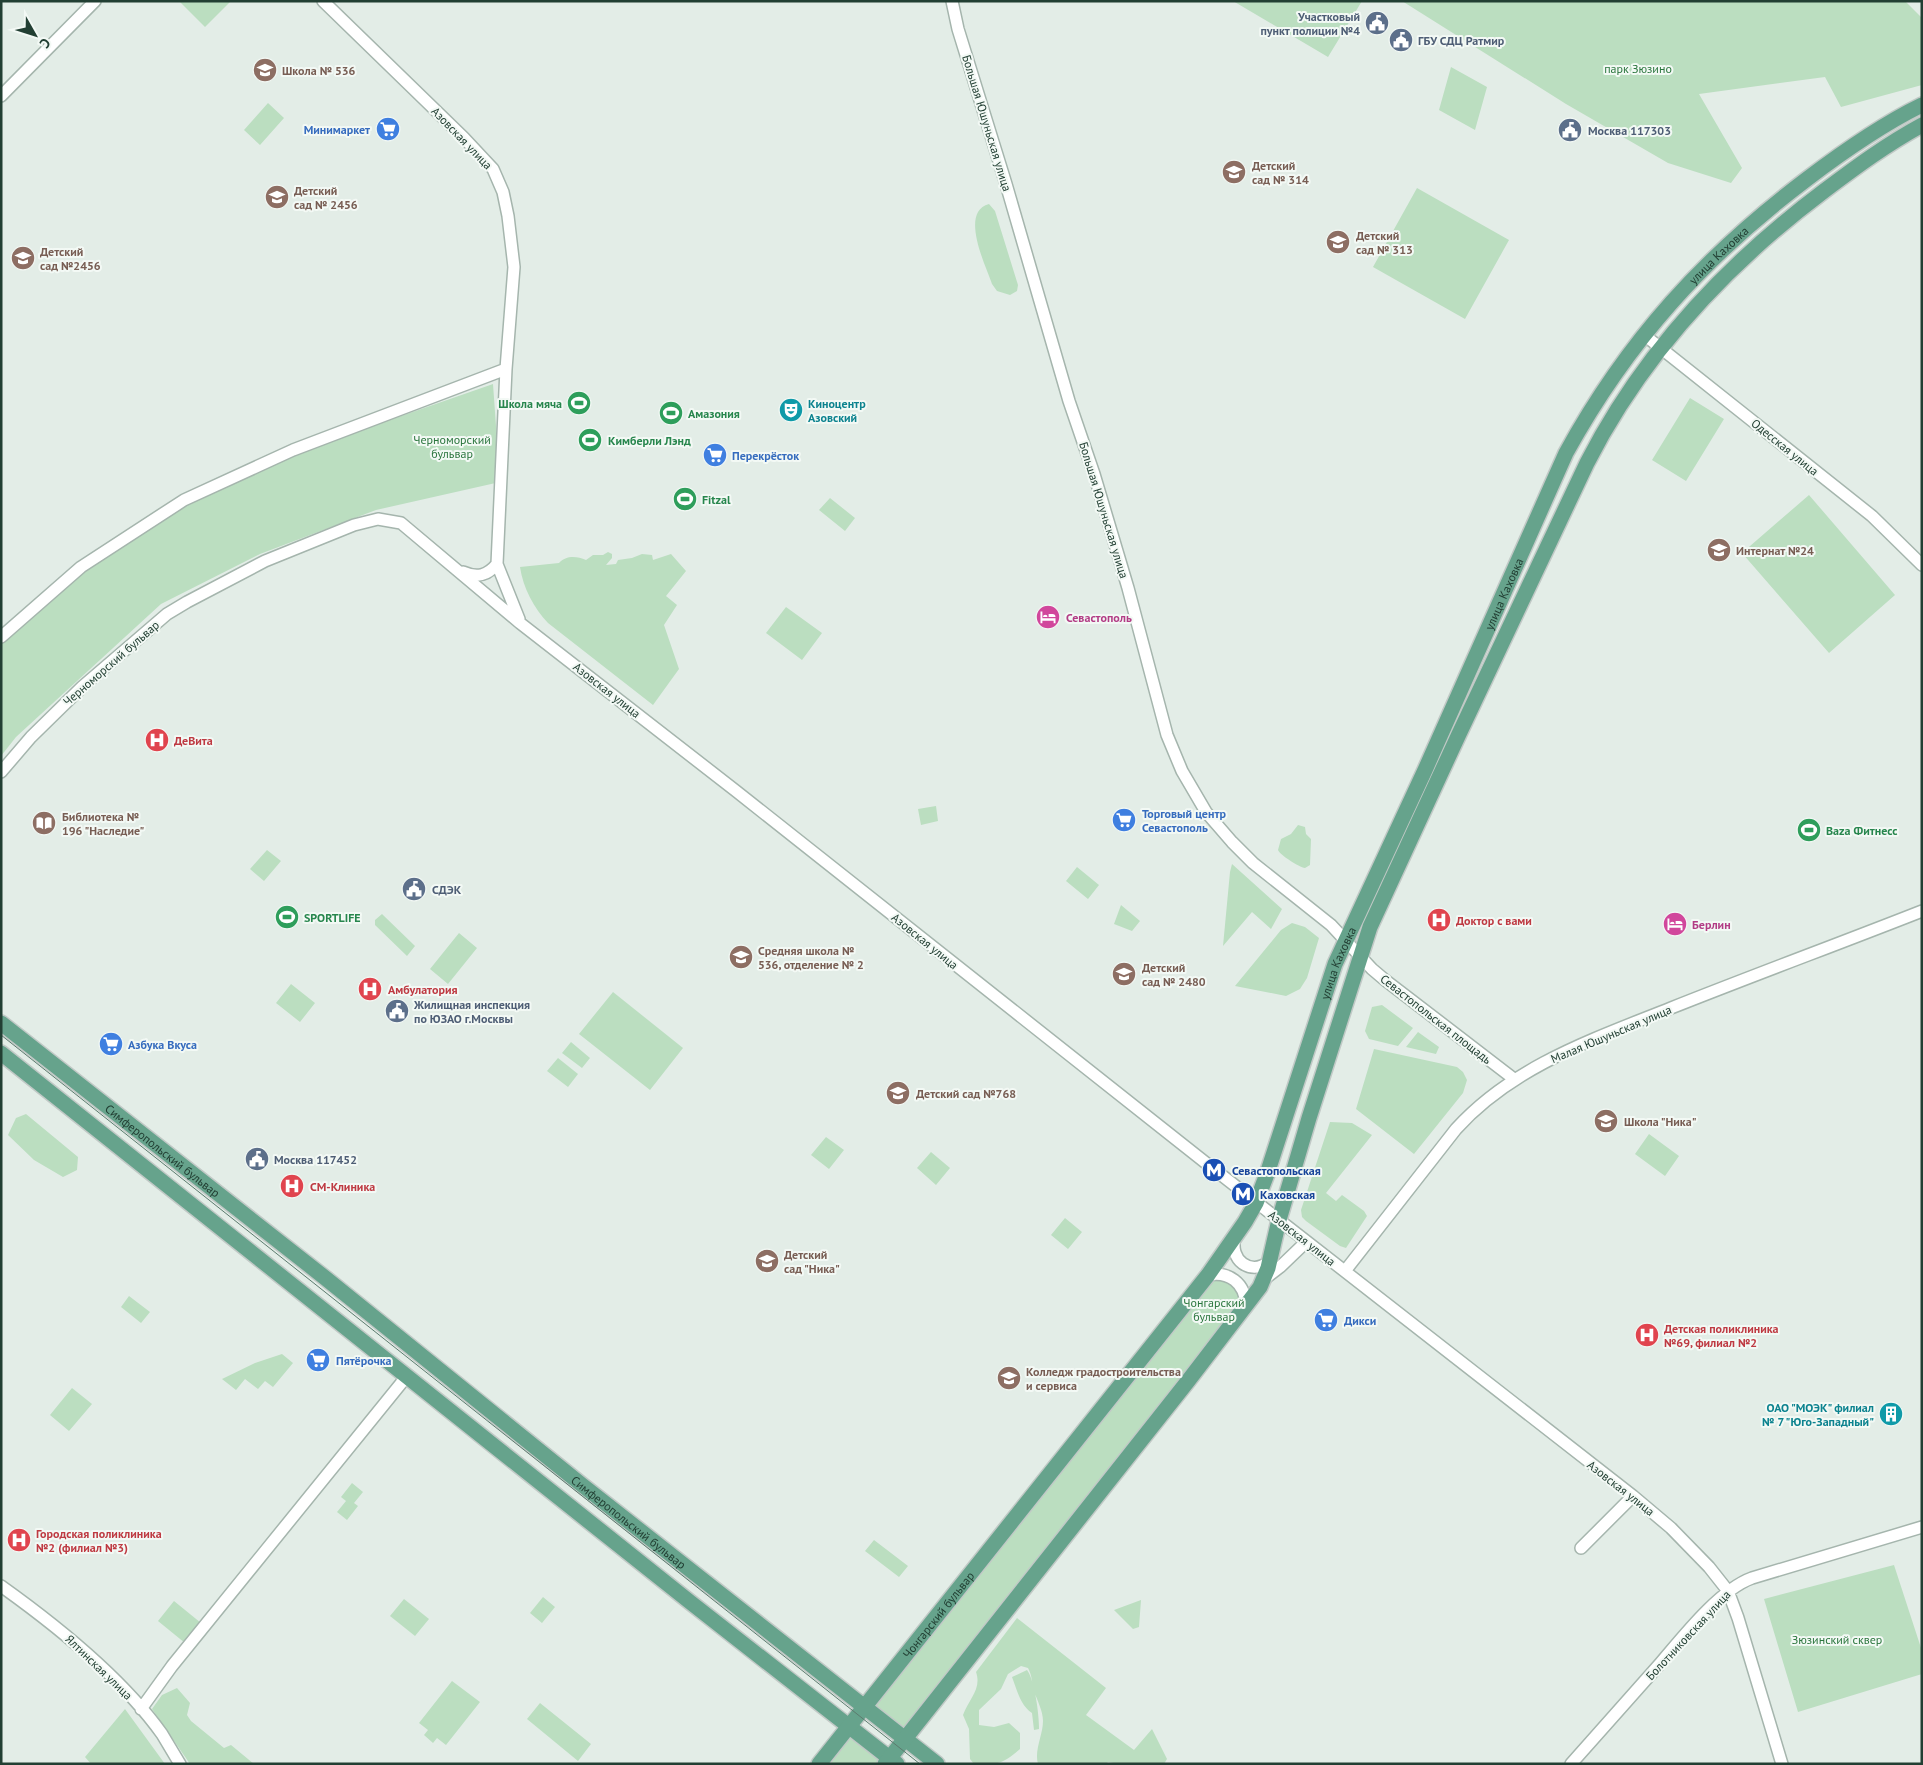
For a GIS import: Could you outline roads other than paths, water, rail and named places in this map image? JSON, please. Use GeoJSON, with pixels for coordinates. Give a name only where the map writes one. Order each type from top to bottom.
{"type":"FeatureCollection","features":[{"type":"Feature","properties":{"kind":"main road","name":"улица Каховка"},"geometry":{"type":"LineString","coordinates":[[1256,1203],[1323,997],[1345,940],[1425,770],[1566,453],[1588,414],[1643,334],[1724,248],[1785,196],[1849,148],[1893,119],[1922,105]]}},
{"type":"Feature","properties":{"kind":"main road","name":"улица Каховка"},"geometry":{"type":"LineString","coordinates":[[1278,1220],[1370,927],[1455,743],[1604,431],[1660,348],[1731,268],[1762,240],[1859,164],[1898,138],[1922,125]]}},
{"type":"Feature","properties":{"kind":"main road","name":"Симферопольский бульвар"},"geometry":{"type":"LineString","coordinates":[[1,1023],[324,1277],[557,1465],[938,1764]]}},
{"type":"Feature","properties":{"kind":"main road","name":"Симферопольский бульвар"},"geometry":{"type":"LineString","coordinates":[[1,1053],[690,1602],[849,1726],[890,1762]]}},
{"type":"Feature","properties":{"kind":"main road","name":"Чонгарский бульвар"},"geometry":{"type":"LineString","coordinates":[[819,1764],[1208,1275],[1256,1203]]}},
{"type":"Feature","properties":{"kind":"main road"},"geometry":{"type":"LineString","coordinates":[[890,1762],[905,1738],[1246,1305],[1263,1280],[1278,1220]]}},
{"type":"Feature","properties":{"kind":"main road"},"geometry":{"type":"LineString","coordinates":[[307,1298],[324,1277]]}},
{"type":"Feature","properties":{"kind":"street"},"geometry":{"type":"LineString","coordinates":[[1,96],[95,1]]}},
{"type":"Feature","properties":{"kind":"street","name":"Азовская улица"},"geometry":{"type":"LineString","coordinates":[[323,1],[464,138],[493,169],[503,192],[514,267],[506,369],[497,564],[508,597],[520,623],[736,791],[1502,1396],[1633,1496],[1671,1528],[1709,1567],[1728,1590],[1782,1764]]}},
{"type":"Feature","properties":{"kind":"street","name":"Большая Юшуньская улица"},"geometry":{"type":"LineString","coordinates":[[952,1],[958,29],[1006,184],[1069,401],[1094,474],[1173,750],[1206,812],[1232,842],[1252,863],[1331,925],[1360,956]]}},
{"type":"Feature","properties":{"kind":"street","name":"Одесская улица"},"geometry":{"type":"LineString","coordinates":[[1643,334],[1872,516],[1922,565]]}},
{"type":"Feature","properties":{"kind":"street"},"geometry":{"type":"LineString","coordinates":[[1,637],[81,567],[184,500],[293,450],[506,369]]}},
{"type":"Feature","properties":{"kind":"street","name":"Черноморский бульвар"},"geometry":{"type":"LineString","coordinates":[[1,772],[31,737],[82,687],[167,614],[265,561],[354,525],[383,519],[401,523],[462,572],[520,623]]}},
{"type":"Feature","properties":{"kind":"street"},"geometry":{"type":"LineString","coordinates":[[462,572],[474,576],[482,575],[491,572],[497,564]]}},
{"type":"Feature","properties":{"kind":"street","name":"Малая Юшуньская улица"},"geometry":{"type":"LineString","coordinates":[[1345,1271],[1456,1129],[1476,1108],[1514,1079],[1562,1052],[1711,992],[1922,912]]}},
{"type":"Feature","properties":{"kind":"street","name":"Севастопольская площадь"},"geometry":{"type":"LineString","coordinates":[[1360,956],[1385,980],[1514,1079]]}},
{"type":"Feature","properties":{"kind":"street"},"geometry":{"type":"LineString","coordinates":[[1235,1237],[1235,1255],[1242,1264],[1253,1268],[1269,1262]]}},
{"type":"Feature","properties":{"kind":"street"},"geometry":{"type":"LineString","coordinates":[[1263,1280],[1280,1267],[1306,1242]]}},
{"type":"Feature","properties":{"kind":"street"},"geometry":{"type":"LineString","coordinates":[[1208,1275],[1222,1274],[1235,1280],[1244,1291],[1246,1305]]}},
{"type":"Feature","properties":{"kind":"street"},"geometry":{"type":"LineString","coordinates":[[141,1709],[172,1666],[407,1376]]}},
{"type":"Feature","properties":{"kind":"street"},"geometry":{"type":"LineString","coordinates":[[1581,1548],[1633,1496]]}},
{"type":"Feature","properties":{"kind":"street","name":"Болотниковская улица"},"geometry":{"type":"LineString","coordinates":[[1571,1764],[1681,1639],[1728,1590],[1752,1578],[1922,1526]]}},
{"type":"Feature","properties":{"kind":"street","name":"Ялтинская улица"},"geometry":{"type":"LineString","coordinates":[[1,1586],[54,1624],[122,1687],[161,1734],[180,1764]]}},
{"type":"Feature","properties":{"kind":"tram line"},"geometry":{"type":"LineString","coordinates":[[1,1035],[920,1764]]}},
{"type":"Feature","properties":{"kind":"place","name":"Участковый пункт полиции №4"},"geometry":{"type":"Point","coordinates":[1377,23]}},
{"type":"Feature","properties":{"kind":"place","name":"ГБУ СДЦ Ратмир"},"geometry":{"type":"Point","coordinates":[1401,40]}},
{"type":"Feature","properties":{"kind":"place","name":"Школа № 536"},"geometry":{"type":"Point","coordinates":[265,70]}},
{"type":"Feature","properties":{"kind":"place","name":"Минимаркет"},"geometry":{"type":"Point","coordinates":[388,129]}},
{"type":"Feature","properties":{"kind":"place","name":"Москва 117303"},"geometry":{"type":"Point","coordinates":[1570,130]}},
{"type":"Feature","properties":{"kind":"place","name":"Детский сад № 314"},"geometry":{"type":"Point","coordinates":[1234,172]}},
{"type":"Feature","properties":{"kind":"place","name":"Детский сад № 2456"},"geometry":{"type":"Point","coordinates":[277,197]}},
{"type":"Feature","properties":{"kind":"place","name":"Детский сад № 313"},"geometry":{"type":"Point","coordinates":[1338,242]}},
{"type":"Feature","properties":{"kind":"place","name":"Детский сад №2456"},"geometry":{"type":"Point","coordinates":[23,258]}},
{"type":"Feature","properties":{"kind":"place","name":"Школа мяча"},"geometry":{"type":"Point","coordinates":[579,403]}},
{"type":"Feature","properties":{"kind":"place","name":"Киноцентр Азовский"},"geometry":{"type":"Point","coordinates":[791,410]}},
{"type":"Feature","properties":{"kind":"place","name":"Амазония"},"geometry":{"type":"Point","coordinates":[671,413]}},
{"type":"Feature","properties":{"kind":"place","name":"Кимберли Лэнд"},"geometry":{"type":"Point","coordinates":[590,440]}},
{"type":"Feature","properties":{"kind":"place","name":"Перекрёсток"},"geometry":{"type":"Point","coordinates":[715,455]}},
{"type":"Feature","properties":{"kind":"place","name":"Fitzal"},"geometry":{"type":"Point","coordinates":[685,499]}},
{"type":"Feature","properties":{"kind":"place","name":"Интернат №24"},"geometry":{"type":"Point","coordinates":[1719,550]}},
{"type":"Feature","properties":{"kind":"place","name":"Севастополь"},"geometry":{"type":"Point","coordinates":[1048,617]}},
{"type":"Feature","properties":{"kind":"place","name":"ДеВита"},"geometry":{"type":"Point","coordinates":[157,740]}},
{"type":"Feature","properties":{"kind":"place","name":"Торговый центр Севастополь"},"geometry":{"type":"Point","coordinates":[1124,820]}},
{"type":"Feature","properties":{"kind":"place","name":"Библиотека № 196 \"Наследие\""},"geometry":{"type":"Point","coordinates":[44,823]}},
{"type":"Feature","properties":{"kind":"place","name":"Baza Фитнесс"},"geometry":{"type":"Point","coordinates":[1809,830]}},
{"type":"Feature","properties":{"kind":"place","name":"СДЭК"},"geometry":{"type":"Point","coordinates":[414,889]}},
{"type":"Feature","properties":{"kind":"place","name":"SPORTLIFE"},"geometry":{"type":"Point","coordinates":[287,917]}},
{"type":"Feature","properties":{"kind":"place","name":"Доктор с вами"},"geometry":{"type":"Point","coordinates":[1439,920]}},
{"type":"Feature","properties":{"kind":"place","name":"Берлин"},"geometry":{"type":"Point","coordinates":[1675,924]}},
{"type":"Feature","properties":{"kind":"place","name":"Средняя школа № 536, отделение № 2"},"geometry":{"type":"Point","coordinates":[741,957]}},
{"type":"Feature","properties":{"kind":"place","name":"Детский сад № 2480"},"geometry":{"type":"Point","coordinates":[1124,974]}},
{"type":"Feature","properties":{"kind":"place","name":"Амбулатория"},"geometry":{"type":"Point","coordinates":[370,989]}},
{"type":"Feature","properties":{"kind":"place","name":"Жилищная инспекция по ЮЗАО г.Москвы"},"geometry":{"type":"Point","coordinates":[397,1011]}},
{"type":"Feature","properties":{"kind":"place","name":"Азбука Вкуса"},"geometry":{"type":"Point","coordinates":[111,1044]}},
{"type":"Feature","properties":{"kind":"place","name":"Детский сад №768"},"geometry":{"type":"Point","coordinates":[898,1093]}},
{"type":"Feature","properties":{"kind":"place","name":"Школа \"Ника\""},"geometry":{"type":"Point","coordinates":[1606,1121]}},
{"type":"Feature","properties":{"kind":"place","name":"Москва 117452"},"geometry":{"type":"Point","coordinates":[257,1159]}},
{"type":"Feature","properties":{"kind":"place","name":"Севастопольская"},"geometry":{"type":"Point","coordinates":[1214,1170]}},
{"type":"Feature","properties":{"kind":"place","name":"СМ-Клиника"},"geometry":{"type":"Point","coordinates":[292,1186]}},
{"type":"Feature","properties":{"kind":"place","name":"Каховская"},"geometry":{"type":"Point","coordinates":[1243,1194]}},
{"type":"Feature","properties":{"kind":"place","name":"Детский сад \"Ника\""},"geometry":{"type":"Point","coordinates":[767,1261]}},
{"type":"Feature","properties":{"kind":"place","name":"Дикси"},"geometry":{"type":"Point","coordinates":[1326,1320]}},
{"type":"Feature","properties":{"kind":"place","name":"Детская поликлиника №69, филиал №2"},"geometry":{"type":"Point","coordinates":[1647,1335]}},
{"type":"Feature","properties":{"kind":"place","name":"Пятёрочка"},"geometry":{"type":"Point","coordinates":[318,1360]}},
{"type":"Feature","properties":{"kind":"place","name":"Колледж градостроительства и сервиса"},"geometry":{"type":"Point","coordinates":[1009,1378]}},
{"type":"Feature","properties":{"kind":"place","name":"ОАО \"МОЭК\" филиал № 7 \"Юго-Западный\""},"geometry":{"type":"Point","coordinates":[1891,1414]}},
{"type":"Feature","properties":{"kind":"place","name":"Городская поликлиника №2 (филиал №3)"},"geometry":{"type":"Point","coordinates":[19,1540]}},
{"type":"Feature","properties":{"kind":"park label","name":"парк Зюзино"},"geometry":{"type":"Point","coordinates":[1638,68]}},
{"type":"Feature","properties":{"kind":"park label","name":"Зюзинский сквер"},"geometry":{"type":"Point","coordinates":[1837,1639]}}]}
